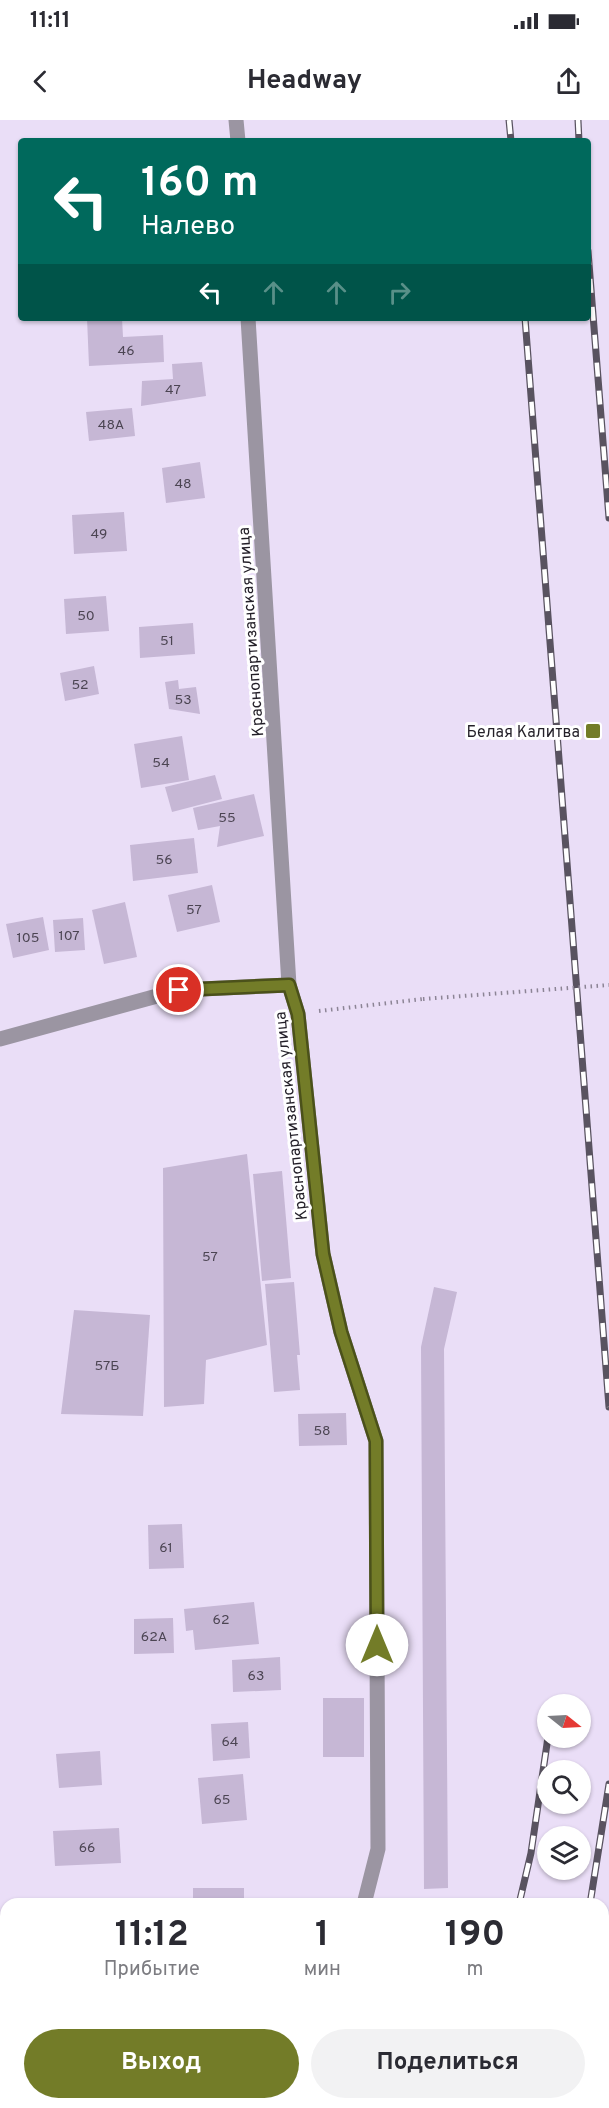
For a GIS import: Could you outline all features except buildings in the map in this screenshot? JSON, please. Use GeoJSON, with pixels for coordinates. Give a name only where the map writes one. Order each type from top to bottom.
{"type":"FeatureCollection","features":[{"type":"Feature","properties":{"kind":"street"},"geometry":{"type":"LineString","coordinates":[[236,120],[238,138]]}},
{"type":"Feature","properties":{"kind":"street","name":"Краснопартизанская улица"},"geometry":{"type":"LineString","coordinates":[[248,321],[289,985],[298,1014],[323,1254],[341,1332],[376,1441],[378,1849],[366,1898]]}},
{"type":"Feature","properties":{"kind":"street"},"geometry":{"type":"LineString","coordinates":[[0,1039],[179,990],[289,985]]}},
{"type":"Feature","properties":{"kind":"path"},"geometry":{"type":"LineString","coordinates":[[298,1014],[423,999],[609,985]]}},
{"type":"Feature","properties":{"kind":"railway"},"geometry":{"type":"LineString","coordinates":[[509,120],[511,138]]}},
{"type":"Feature","properties":{"kind":"railway"},"geometry":{"type":"LineString","coordinates":[[578,120],[579,138]]}},
{"type":"Feature","properties":{"kind":"railway"},"geometry":{"type":"LineString","coordinates":[[591,289],[609,518]]}},
{"type":"Feature","properties":{"kind":"railway"},"geometry":{"type":"LineString","coordinates":[[525,321],[609,1407]]}},
{"type":"Feature","properties":{"kind":"railway"},"geometry":{"type":"LineString","coordinates":[[520,1898],[531,1853],[546,1748]]}},
{"type":"Feature","properties":{"kind":"railway"},"geometry":{"type":"LineString","coordinates":[[591,1898],[609,1784]]}},
{"type":"Feature","properties":{"kind":"place","name":"Белая Калитва"},"geometry":{"type":"Point","coordinates":[593,731]}},
{"type":"Feature","properties":{"kind":"route"},"geometry":{"type":"LineString","coordinates":[[179,990],[289,985],[298,1014],[323,1254],[341,1332],[376,1441],[377,1645]]}}]}
